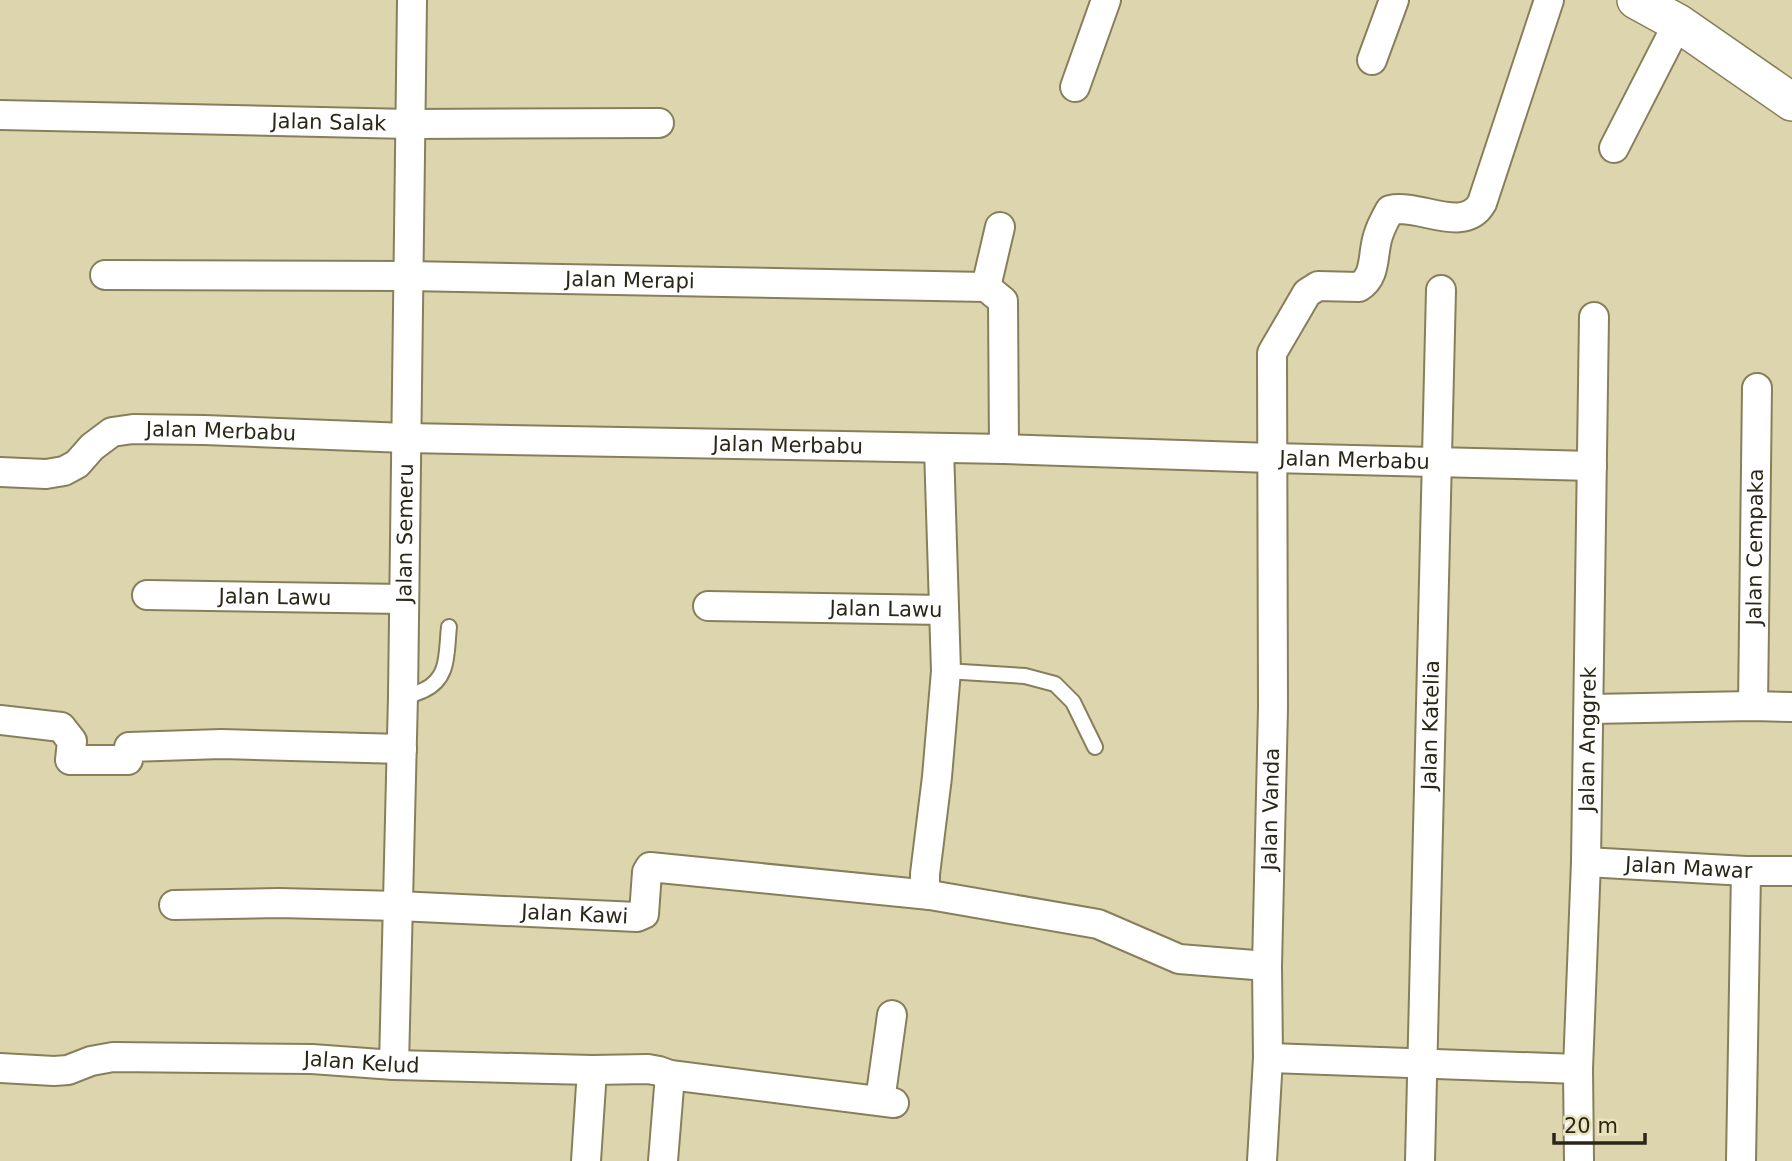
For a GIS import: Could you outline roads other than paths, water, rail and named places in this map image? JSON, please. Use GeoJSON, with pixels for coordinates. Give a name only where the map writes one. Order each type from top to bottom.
{"type":"FeatureCollection","features":[{"type":"Feature","properties":{"kind":"street","name":"Jalan Semeru"},"geometry":{"type":"LineString","coordinates":[[394,1065],[403,696],[412,0]]}},
{"type":"Feature","properties":{"kind":"street"},"geometry":{"type":"LineString","coordinates":[[1075,87],[1106,0]]}},
{"type":"Feature","properties":{"kind":"street"},"geometry":{"type":"LineString","coordinates":[[1372,60],[1394,0]]}},
{"type":"Feature","properties":{"kind":"street","name":"Jalan Vanda"},"geometry":{"type":"LineString","coordinates":[[1262,1161],[1268,1059],[1267,966],[1273,708],[1272,353],[1307,293],[1318,286],[1359,288],[1369,279],[1377,238],[1383,220],[1390,210],[1401,208],[1455,218],[1468,217],[1478,211],[1549,0]]}},
{"type":"Feature","properties":{"kind":"street"},"geometry":{"type":"LineString","coordinates":[[1636,0],[1678,23],[1792,102]]}},
{"type":"Feature","properties":{"kind":"street"},"geometry":{"type":"LineString","coordinates":[[1614,148],[1678,23]]}},
{"type":"Feature","properties":{"kind":"street","name":"Jalan Salak"},"geometry":{"type":"LineString","coordinates":[[0,115],[410,124],[659,123]]}},
{"type":"Feature","properties":{"kind":"street"},"geometry":{"type":"LineString","coordinates":[[1000,227],[986,288],[1003,301],[1004,449]]}},
{"type":"Feature","properties":{"kind":"street","name":"Jalan Merapi"},"geometry":{"type":"LineString","coordinates":[[105,275],[408,276],[986,288]]}},
{"type":"Feature","properties":{"kind":"street","name":"Jalan Katelia"},"geometry":{"type":"LineString","coordinates":[[1420,1161],[1441,290]]}},
{"type":"Feature","properties":{"kind":"street","name":"Jalan Anggrek"},"geometry":{"type":"LineString","coordinates":[[1579,1161],[1577,1069],[1586,862],[1594,317]]}},
{"type":"Feature","properties":{"kind":"street","name":"Jalan Cempaka"},"geometry":{"type":"LineString","coordinates":[[1752,706],[1757,388]]}},
{"type":"Feature","properties":{"kind":"street","name":"Jalan Merbabu"},"geometry":{"type":"LineString","coordinates":[[0,472],[46,474],[64,471],[77,464],[92,447],[112,432],[133,429],[1592,466]]}},
{"type":"Feature","properties":{"kind":"street","name":"Jalan Lawu"},"geometry":{"type":"LineString","coordinates":[[708,606],[944,610],[939,448]]}},
{"type":"Feature","properties":{"kind":"street","name":"Jalan Lawu"},"geometry":{"type":"LineString","coordinates":[[147,595],[404,599]]}},
{"type":"Feature","properties":{"kind":"street"},"geometry":{"type":"LineString","coordinates":[[944,610],[946,671],[925,874],[925,886],[930,895],[1098,924],[1179,959],[1267,966]]}},
{"type":"Feature","properties":{"kind":"street"},"geometry":{"type":"LineString","coordinates":[[1589,709],[1792,707]]}},
{"type":"Feature","properties":{"kind":"street"},"geometry":{"type":"LineString","coordinates":[[0,720],[61,727],[72,741],[70,760],[128,760],[129,747],[222,744],[402,749]]}},
{"type":"Feature","properties":{"kind":"street","name":"Jalan Mawar"},"geometry":{"type":"LineString","coordinates":[[1586,862],[1792,871]]}},
{"type":"Feature","properties":{"kind":"street","name":"Jalan Kawi"},"geometry":{"type":"LineString","coordinates":[[174,905],[279,903],[398,906],[636,917],[644,914],[647,872],[650,867],[930,895]]}},
{"type":"Feature","properties":{"kind":"street"},"geometry":{"type":"LineString","coordinates":[[1741,1161],[1746,871]]}},
{"type":"Feature","properties":{"kind":"street","name":"Jalan Kelud"},"geometry":{"type":"LineString","coordinates":[[0,1068],[68,1070],[91,1061],[113,1058],[312,1059],[394,1065],[648,1069],[670,1075],[887,1102],[892,1015]]}},
{"type":"Feature","properties":{"kind":"street"},"geometry":{"type":"LineString","coordinates":[[1268,1059],[1577,1069]]}},
{"type":"Feature","properties":{"kind":"street"},"geometry":{"type":"LineString","coordinates":[[586,1161],[592,1070]]}},
{"type":"Feature","properties":{"kind":"street"},"geometry":{"type":"LineString","coordinates":[[663,1161],[670,1075]]}},
{"type":"Feature","properties":{"kind":"lane"},"geometry":{"type":"LineString","coordinates":[[403,696],[411,696],[432,686],[441,678],[449,627]]}},
{"type":"Feature","properties":{"kind":"lane"},"geometry":{"type":"LineString","coordinates":[[946,671],[1025,676],[1055,684],[1073,702],[1095,747]]}}]}
